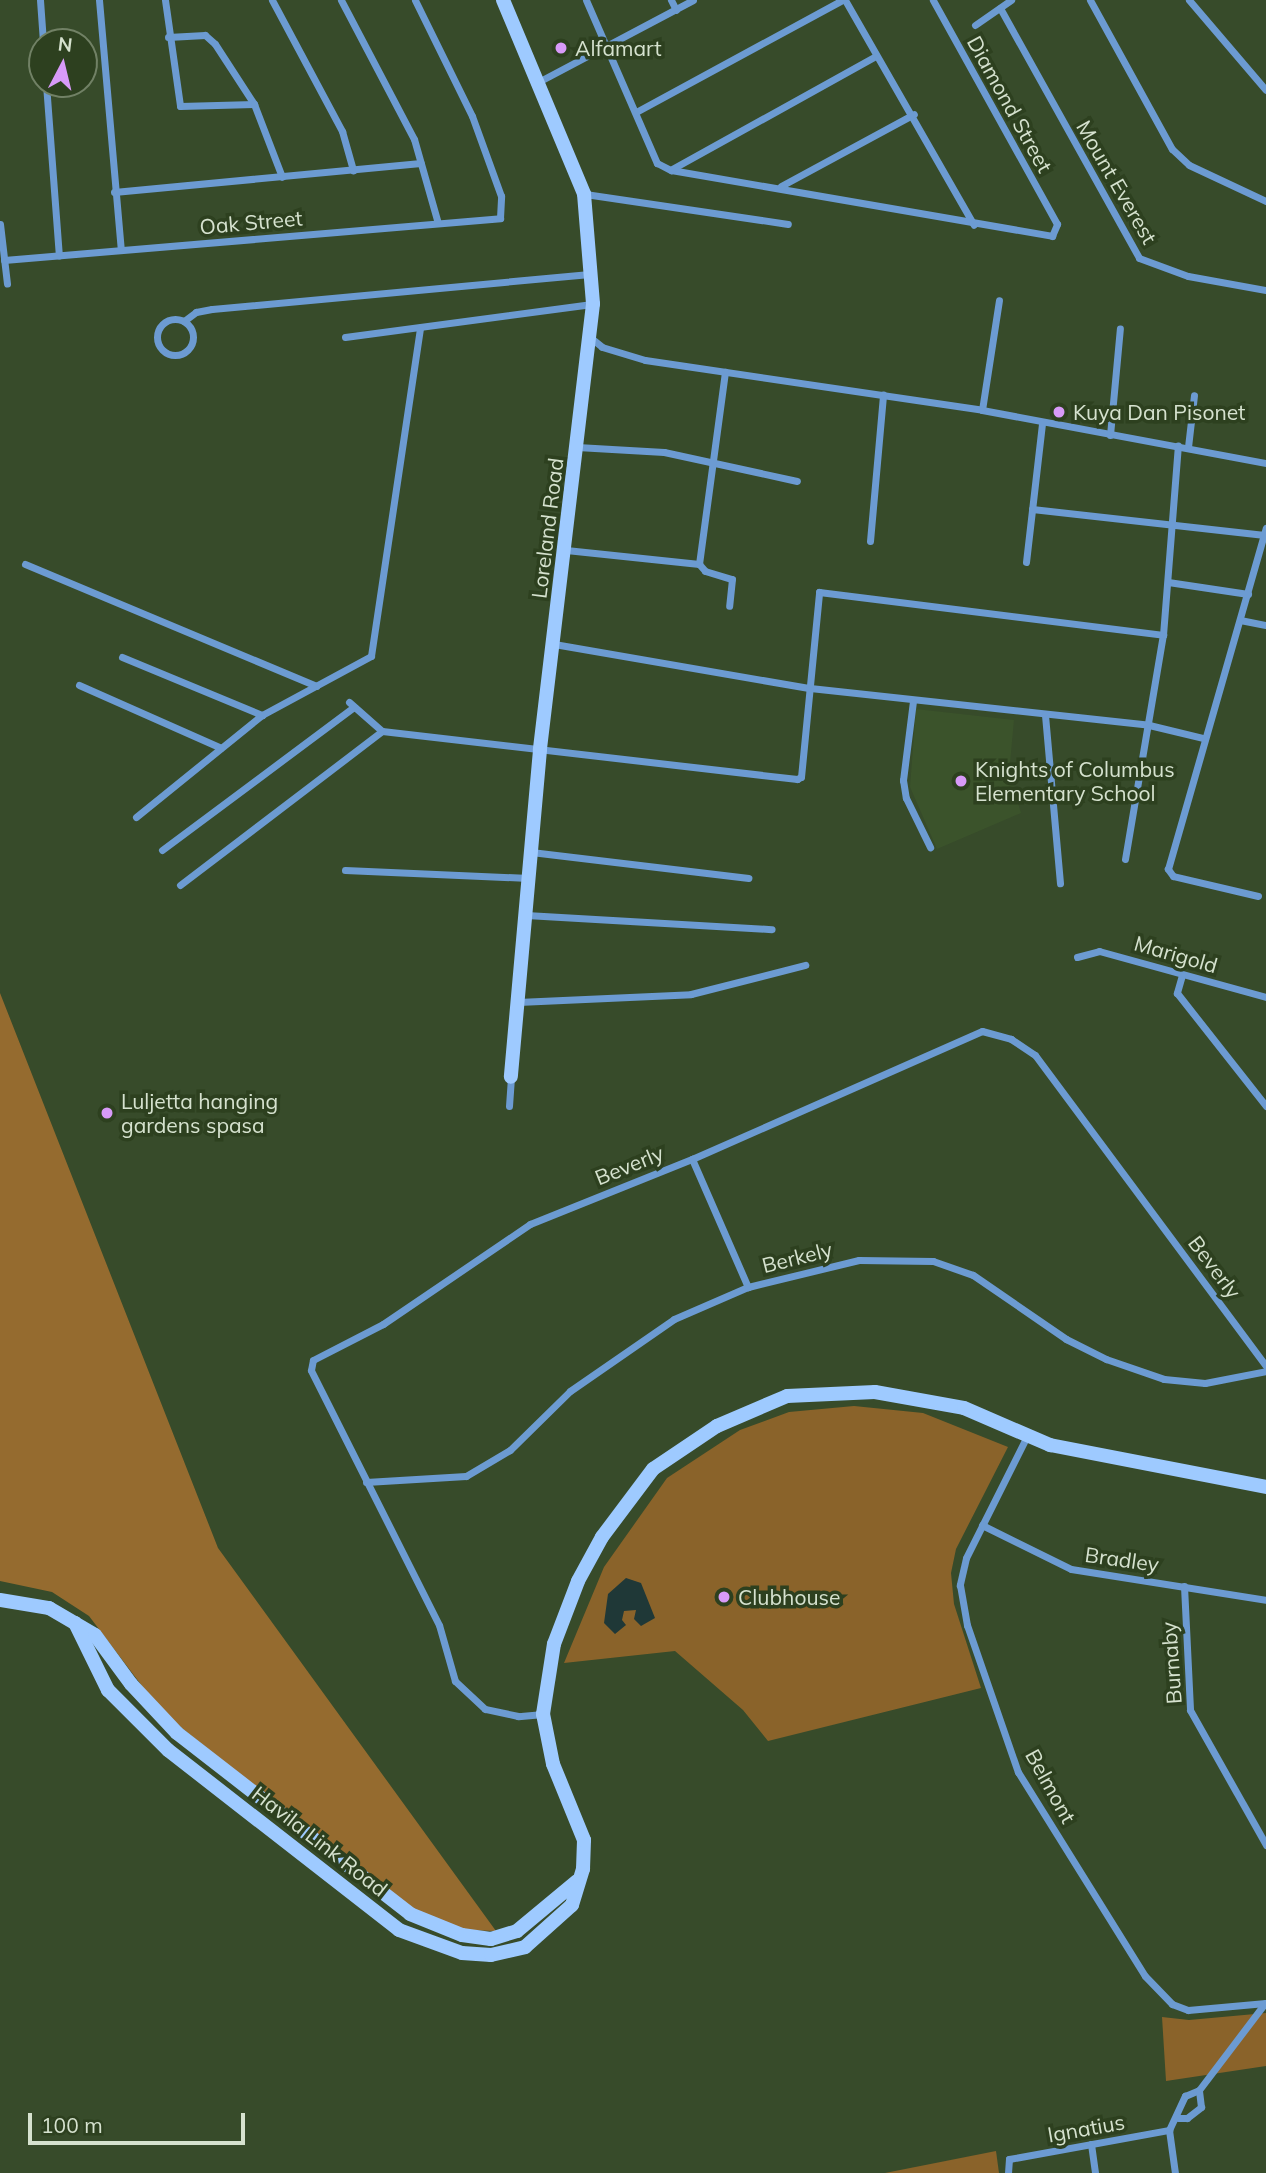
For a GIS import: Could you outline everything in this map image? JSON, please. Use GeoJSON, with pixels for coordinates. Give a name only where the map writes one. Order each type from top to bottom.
{"type":"FeatureCollection","features":[{"type":"Feature","properties":{"kind":"street"},"geometry":{"type":"LineString","coordinates":[[40,0],[42,28]]}},
{"type":"Feature","properties":{"kind":"street"},"geometry":{"type":"LineString","coordinates":[[99,0],[121,250]]}},
{"type":"Feature","properties":{"kind":"street"},"geometry":{"type":"LineString","coordinates":[[165,0],[168,37],[180,106],[254,104]]}},
{"type":"Feature","properties":{"kind":"street"},"geometry":{"type":"LineString","coordinates":[[272,0],[342,131],[353,170]]}},
{"type":"Feature","properties":{"kind":"street"},"geometry":{"type":"LineString","coordinates":[[341,0],[383,74],[421,163],[438,223]]}},
{"type":"Feature","properties":{"kind":"street","name":"Oak Street"},"geometry":{"type":"LineString","coordinates":[[4,260],[500,218],[501,196],[472,116],[415,0]]}},
{"type":"Feature","properties":{"kind":"street","name":"Loreland Road"},"geometry":{"type":"LineString","coordinates":[[503,0],[540,81],[584,194],[593,304],[566,550],[540,750],[511,1077]]}},
{"type":"Feature","properties":{"kind":"street"},"geometry":{"type":"LineString","coordinates":[[586,0],[657,163],[671,170],[780,186],[974,225]]}},
{"type":"Feature","properties":{"kind":"street"},"geometry":{"type":"LineString","coordinates":[[671,0],[676,10]]}},
{"type":"Feature","properties":{"kind":"street"},"geometry":{"type":"LineString","coordinates":[[540,81],[692,0]]}},
{"type":"Feature","properties":{"kind":"street"},"geometry":{"type":"LineString","coordinates":[[636,111],[844,0],[914,114],[974,225]]}},
{"type":"Feature","properties":{"kind":"street","name":"Diamond Street"},"geometry":{"type":"LineString","coordinates":[[933,0],[1057,225],[1056,233],[1046,238],[974,225]]}},
{"type":"Feature","properties":{"kind":"street"},"geometry":{"type":"LineString","coordinates":[[975,25],[1011,0]]}},
{"type":"Feature","properties":{"kind":"street"},"geometry":{"type":"LineString","coordinates":[[1090,0],[1172,149],[1189,165],[1266,201]]}},
{"type":"Feature","properties":{"kind":"street"},"geometry":{"type":"LineString","coordinates":[[1189,0],[1266,90]]}},
{"type":"Feature","properties":{"kind":"street","name":"Mount Everest"},"geometry":{"type":"LineString","coordinates":[[1000,8],[1139,258],[1188,276],[1266,290]]}},
{"type":"Feature","properties":{"kind":"street"},"geometry":{"type":"LineString","coordinates":[[168,37],[205,35],[254,104],[282,177]]}},
{"type":"Feature","properties":{"kind":"street"},"geometry":{"type":"LineString","coordinates":[[671,170],[876,56]]}},
{"type":"Feature","properties":{"kind":"street"},"geometry":{"type":"LineString","coordinates":[[47,98],[59,256]]}},
{"type":"Feature","properties":{"kind":"street"},"geometry":{"type":"LineString","coordinates":[[780,186],[914,114]]}},
{"type":"Feature","properties":{"kind":"street"},"geometry":{"type":"LineString","coordinates":[[114,192],[421,163]]}},
{"type":"Feature","properties":{"kind":"street"},"geometry":{"type":"LineString","coordinates":[[584,194],[788,224]]}},
{"type":"Feature","properties":{"kind":"street"},"geometry":{"type":"LineString","coordinates":[[0,224],[7,285]]}},
{"type":"Feature","properties":{"kind":"street"},"geometry":{"type":"LineString","coordinates":[[184,321],[191,330],[189,347],[180,354],[163,350],[158,340],[159,329],[167,321],[184,321],[196,312],[212,309],[592,274]]}},
{"type":"Feature","properties":{"kind":"street"},"geometry":{"type":"LineString","coordinates":[[982,410],[999,300]]}},
{"type":"Feature","properties":{"kind":"street"},"geometry":{"type":"LineString","coordinates":[[345,337],[593,304]]}},
{"type":"Feature","properties":{"kind":"street"},"geometry":{"type":"LineString","coordinates":[[136,817],[261,715],[371,656],[420,328]]}},
{"type":"Feature","properties":{"kind":"street"},"geometry":{"type":"LineString","coordinates":[[1110,435],[1120,328]]}},
{"type":"Feature","properties":{"kind":"street"},"geometry":{"type":"LineString","coordinates":[[590,337],[602,347],[645,360],[982,410],[1266,463]]}},
{"type":"Feature","properties":{"kind":"street"},"geometry":{"type":"LineString","coordinates":[[699,564],[715,462],[724,372]]}},
{"type":"Feature","properties":{"kind":"street"},"geometry":{"type":"LineString","coordinates":[[870,541],[883,395]]}},
{"type":"Feature","properties":{"kind":"street"},"geometry":{"type":"LineString","coordinates":[[1188,447],[1194,395]]}},
{"type":"Feature","properties":{"kind":"street"},"geometry":{"type":"LineString","coordinates":[[1026,562],[1042,423]]}},
{"type":"Feature","properties":{"kind":"street"},"geometry":{"type":"LineString","coordinates":[[1125,859],[1163,635],[1178,446]]}},
{"type":"Feature","properties":{"kind":"street"},"geometry":{"type":"LineString","coordinates":[[577,447],[664,452],[797,481]]}},
{"type":"Feature","properties":{"kind":"street"},"geometry":{"type":"LineString","coordinates":[[1032,509],[1172,525],[1265,532],[1203,738],[1170,874],[1258,896]]}},
{"type":"Feature","properties":{"kind":"street"},"geometry":{"type":"LineString","coordinates":[[566,550],[699,564],[705,571],[732,579],[729,606]]}},
{"type":"Feature","properties":{"kind":"street"},"geometry":{"type":"LineString","coordinates":[[25,564],[316,685]]}},
{"type":"Feature","properties":{"kind":"street"},"geometry":{"type":"LineString","coordinates":[[1168,582],[1248,594]]}},
{"type":"Feature","properties":{"kind":"street"},"geometry":{"type":"LineString","coordinates":[[162,850],[352,704],[382,731],[799,779],[819,592],[1163,635]]}},
{"type":"Feature","properties":{"kind":"street"},"geometry":{"type":"LineString","coordinates":[[1240,620],[1266,625]]}},
{"type":"Feature","properties":{"kind":"street"},"geometry":{"type":"LineString","coordinates":[[554,644],[810,688],[1149,725],[1203,738]]}},
{"type":"Feature","properties":{"kind":"street"},"geometry":{"type":"LineString","coordinates":[[122,657],[261,715]]}},
{"type":"Feature","properties":{"kind":"street"},"geometry":{"type":"LineString","coordinates":[[79,685],[220,748]]}},
{"type":"Feature","properties":{"kind":"street"},"geometry":{"type":"LineString","coordinates":[[913,701],[902,780],[905,798],[930,848]]}},
{"type":"Feature","properties":{"kind":"street"},"geometry":{"type":"LineString","coordinates":[[1045,715],[1060,883]]}},
{"type":"Feature","properties":{"kind":"street"},"geometry":{"type":"LineString","coordinates":[[180,886],[382,731]]}},
{"type":"Feature","properties":{"kind":"street"},"geometry":{"type":"LineString","coordinates":[[531,852],[748,878]]}},
{"type":"Feature","properties":{"kind":"street"},"geometry":{"type":"LineString","coordinates":[[345,870],[529,878]]}},
{"type":"Feature","properties":{"kind":"street"},"geometry":{"type":"LineString","coordinates":[[526,915],[772,929]]}},
{"type":"Feature","properties":{"kind":"street","name":"Marigold"},"geometry":{"type":"LineString","coordinates":[[1077,957],[1099,951],[1266,997]]}},
{"type":"Feature","properties":{"kind":"street"},"geometry":{"type":"LineString","coordinates":[[518,1002],[691,994],[805,965]]}},
{"type":"Feature","properties":{"kind":"street"},"geometry":{"type":"LineString","coordinates":[[1182,975],[1177,993],[1266,1106]]}},
{"type":"Feature","properties":{"kind":"street","name":"Beverly"},"geometry":{"type":"LineString","coordinates":[[543,1714],[518,1716],[485,1709],[455,1681],[439,1625],[311,1370],[313,1360],[383,1324],[530,1224],[692,1159],[982,1031],[1011,1038],[1035,1055],[1266,1368]]}},
{"type":"Feature","properties":{"kind":"street"},"geometry":{"type":"LineString","coordinates":[[509,1106],[511,1077]]}},
{"type":"Feature","properties":{"kind":"street"},"geometry":{"type":"LineString","coordinates":[[692,1159],[748,1287]]}},
{"type":"Feature","properties":{"kind":"street","name":"Berkely"},"geometry":{"type":"LineString","coordinates":[[366,1482],[466,1476],[510,1450],[570,1391],[619,1354],[674,1319],[748,1287],[859,1260],[933,1261],[973,1275],[1096,1354],[1164,1379],[1205,1383],[1266,1368]]}},
{"type":"Feature","properties":{"kind":"street"},"geometry":{"type":"LineString","coordinates":[[543,1714],[554,1644],[602,1537],[653,1469],[717,1426],[787,1396],[875,1392],[964,1408],[1027,1436],[1105,1459],[1266,1487]]}},
{"type":"Feature","properties":{"kind":"street","name":"Belmont"},"geometry":{"type":"LineString","coordinates":[[1027,1436],[982,1525],[960,1585],[967,1625],[1018,1772],[1145,1976],[1172,2004],[1188,2010],[1266,2003]]}},
{"type":"Feature","properties":{"kind":"street","name":"Bradley"},"geometry":{"type":"LineString","coordinates":[[982,1525],[1071,1569],[1266,1600]]}},
{"type":"Feature","properties":{"kind":"street","name":"Burnaby"},"geometry":{"type":"LineString","coordinates":[[1184,1586],[1190,1710],[1266,1846]]}},
{"type":"Feature","properties":{"kind":"street","name":"Havila Link Road"},"geometry":{"type":"LineString","coordinates":[[0,1600],[49,1608],[95,1635],[131,1684],[177,1734],[410,1914],[463,1935],[491,1939],[517,1931],[577,1881]]}},
{"type":"Feature","properties":{"kind":"street","name":"Havila Link Road"},"geometry":{"type":"LineString","coordinates":[[75,1623],[108,1690],[137,1721],[399,1930],[461,1953],[491,1955],[525,1947],[572,1905],[577,1881],[583,1869],[584,1840],[553,1764],[543,1714]]}},
{"type":"Feature","properties":{"kind":"street"},"geometry":{"type":"LineString","coordinates":[[1175,2173],[1169,2130],[1178,2118],[1185,2096],[1199,2090],[1266,2003]]}},
{"type":"Feature","properties":{"kind":"street"},"geometry":{"type":"LineString","coordinates":[[1178,2118],[1195,2114],[1201,2107],[1199,2090]]}},
{"type":"Feature","properties":{"kind":"street","name":"Ignatius"},"geometry":{"type":"LineString","coordinates":[[1008,2173],[1009,2159],[1169,2130]]}},
{"type":"Feature","properties":{"kind":"street"},"geometry":{"type":"LineString","coordinates":[[1091,2144],[1095,2173]]}},
{"type":"Feature","properties":{"kind":"shaded area","name":"Knights of Columbus Elementary School"},"geometry":{"type":"Polygon","coordinates":[[[916,709],[1014,720],[1009,774],[1021,813],[937,849],[910,787],[916,709]]]}},
{"type":"Feature","properties":{"kind":"shaded area"},"geometry":{"type":"Polygon","coordinates":[[[0,993],[218,1548],[496,1931],[464,1930],[408,1908],[183,1729],[155,1703],[89,1616],[52,1592],[0,1581],[0,993]]]}},
{"type":"Feature","properties":{"kind":"shaded area"},"geometry":{"type":"Polygon","coordinates":[[[854,1406],[923,1413],[1008,1447],[956,1549],[951,1573],[954,1604],[981,1688],[768,1741],[743,1710],[675,1651],[564,1663],[604,1567],[667,1478],[740,1430],[789,1412],[854,1406]]]}},
{"type":"Feature","properties":{"kind":"shaded area"},"geometry":{"type":"Polygon","coordinates":[[[1266,2013],[1266,2066],[1166,2081],[1162,2017],[1189,2020],[1266,2013]]]}},
{"type":"Feature","properties":{"kind":"shaded area"},"geometry":{"type":"Polygon","coordinates":[[[996,2151],[999,2173],[885,2173],[996,2151]]]}},
{"type":"Feature","properties":{"kind":"water"},"geometry":{"type":"Polygon","coordinates":[[[626,1578],[641,1583],[655,1618],[641,1626],[634,1619],[636,1610],[624,1611],[622,1620],[626,1625],[615,1634],[604,1623],[608,1594],[626,1578]]]}},
{"type":"Feature","properties":{"kind":"place","name":"Alfamart"},"geometry":{"type":"Point","coordinates":[561,48]}},
{"type":"Feature","properties":{"kind":"place","name":"Kuya Dan Pisonet"},"geometry":{"type":"Point","coordinates":[1059,412]}},
{"type":"Feature","properties":{"kind":"place","name":"Knights of Columbus Elementary School"},"geometry":{"type":"Point","coordinates":[961,781]}},
{"type":"Feature","properties":{"kind":"place","name":"Luljetta hanging gardens spasa"},"geometry":{"type":"Point","coordinates":[107,1113]}},
{"type":"Feature","properties":{"kind":"place","name":"Clubhouse"},"geometry":{"type":"Point","coordinates":[724,1597]}}]}
